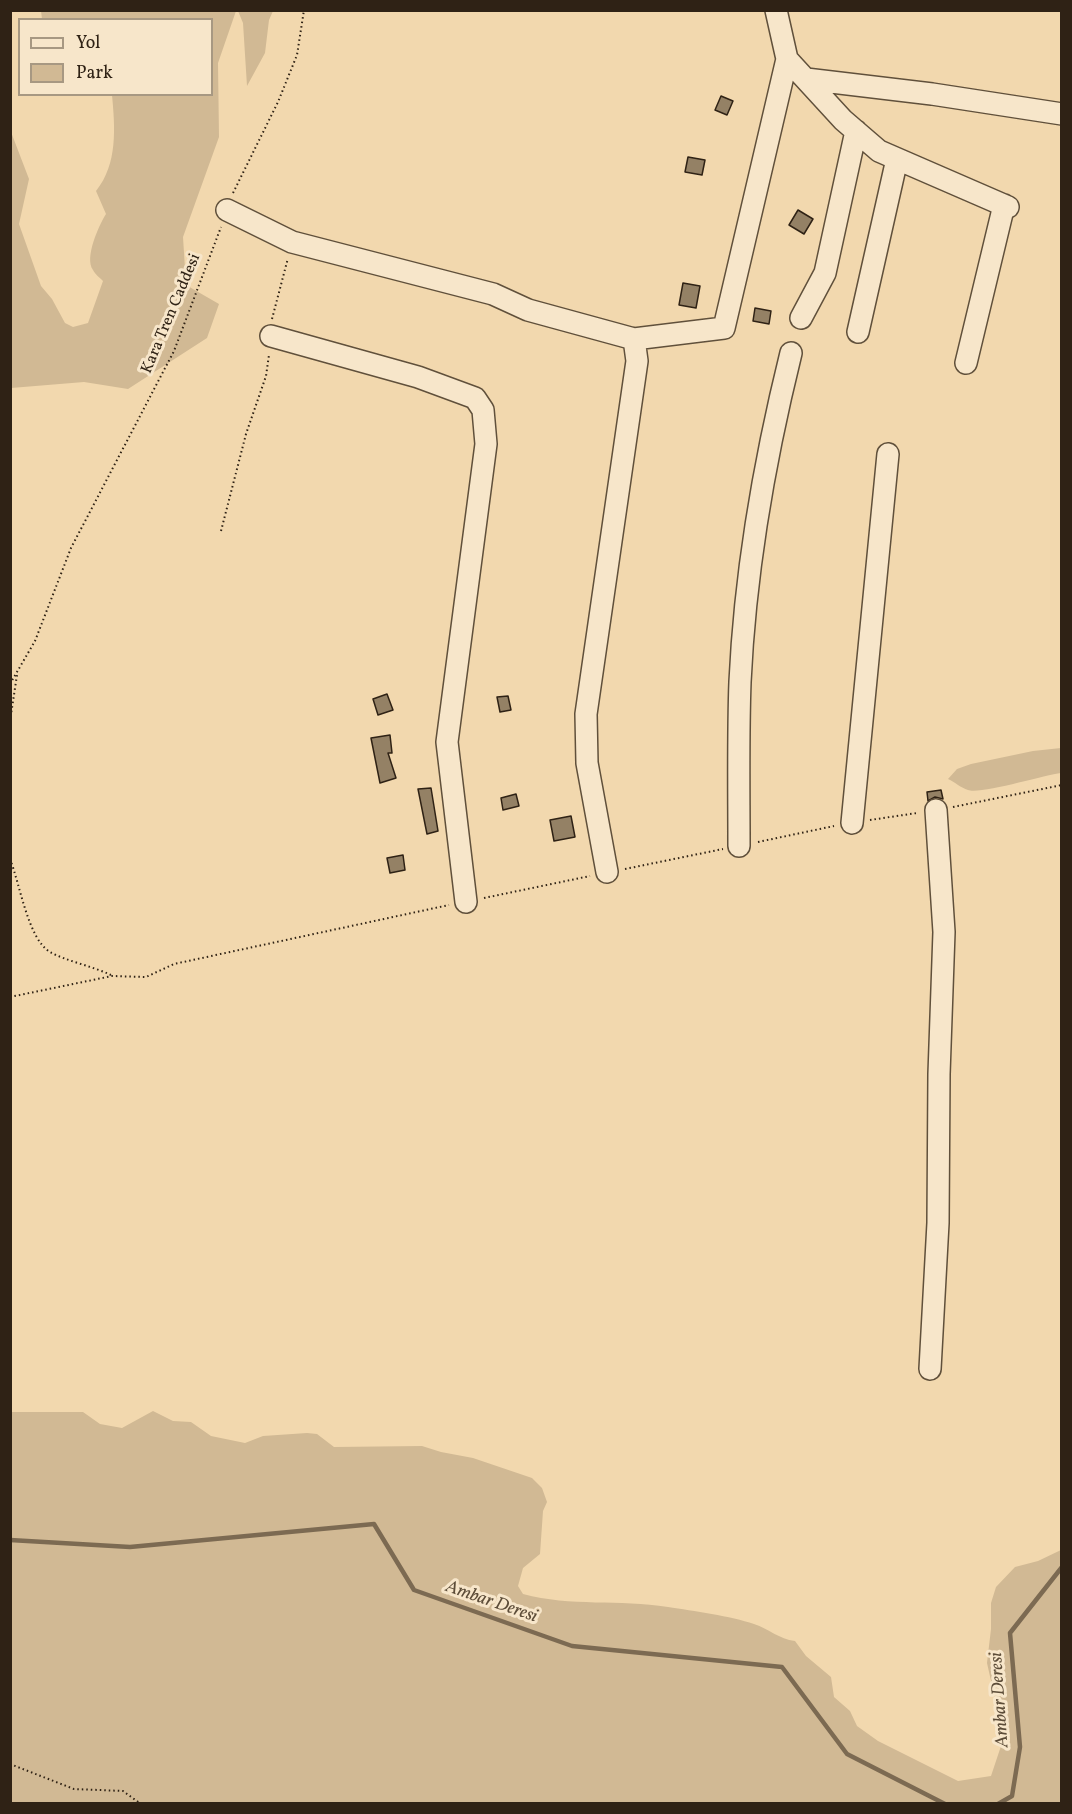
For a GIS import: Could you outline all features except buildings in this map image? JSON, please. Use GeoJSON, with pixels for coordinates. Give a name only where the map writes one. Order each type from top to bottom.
{"type":"FeatureCollection","features":[{"type":"Feature","properties":{"kind":"street"},"geometry":{"type":"LineString","coordinates":[[227,210],[292,242],[493,294],[528,310],[634,339],[724,328],[787,59],[777,10]]}},
{"type":"Feature","properties":{"kind":"street"},"geometry":{"type":"LineString","coordinates":[[787,59],[856,131],[879,151],[1006,206],[966,363]]}},
{"type":"Feature","properties":{"kind":"street"},"geometry":{"type":"LineString","coordinates":[[806,79],[932,94],[1062,114]]}},
{"type":"Feature","properties":{"kind":"street"},"geometry":{"type":"LineString","coordinates":[[801,318],[825,273],[856,131]]}},
{"type":"Feature","properties":{"kind":"street"},"geometry":{"type":"LineString","coordinates":[[858,332],[897,159]]}},
{"type":"Feature","properties":{"kind":"street"},"geometry":{"type":"LineString","coordinates":[[271,336],[418,377],[475,398],[483,410],[486,444],[447,742],[466,902]]}},
{"type":"Feature","properties":{"kind":"street"},"geometry":{"type":"LineString","coordinates":[[607,872],[587,763],[586,714],[637,361],[634,339]]}},
{"type":"Feature","properties":{"kind":"street"},"geometry":{"type":"LineString","coordinates":[[739,846],[740,681],[746,603],[774,422],[791,353]]}},
{"type":"Feature","properties":{"kind":"street"},"geometry":{"type":"LineString","coordinates":[[852,823],[888,454]]}},
{"type":"Feature","properties":{"kind":"street"},"geometry":{"type":"LineString","coordinates":[[930,1369],[938,1223],[939,1074],[944,932],[936,810]]}},
{"type":"Feature","properties":{"kind":"path","name":"Kara Tren Caddesi"},"geometry":{"type":"LineString","coordinates":[[10,684],[35,641],[71,548],[174,351],[227,210],[297,55],[304,10]]}},
{"type":"Feature","properties":{"kind":"path"},"geometry":{"type":"LineString","coordinates":[[221,531],[246,434],[266,376],[273,313],[292,242]]}},
{"type":"Feature","properties":{"kind":"path"},"geometry":{"type":"LineString","coordinates":[[10,721],[17,672]]}},
{"type":"Feature","properties":{"kind":"path"},"geometry":{"type":"LineString","coordinates":[[10,997],[112,976],[146,977],[174,964],[607,872],[852,823],[936,810],[1062,785]]}},
{"type":"Feature","properties":{"kind":"path"},"geometry":{"type":"LineString","coordinates":[[10,859],[35,938],[50,952],[91,965],[112,976]]}},
{"type":"Feature","properties":{"kind":"path"},"geometry":{"type":"LineString","coordinates":[[10,1764],[74,1789],[123,1791],[141,1803]]}},
{"type":"Feature","properties":{"kind":"green space"},"geometry":{"type":"Polygon","coordinates":[[[41,11],[236,11],[218,63],[219,137],[183,237],[186,285],[219,304],[207,338],[128,389],[84,382],[11,388],[11,132],[29,179],[19,224],[41,286],[52,299],[65,323],[73,327],[88,323],[103,281],[93,270],[90,258],[96,233],[106,214],[96,191],[112,157],[114,132],[112,96],[213,96],[213,18],[42,18],[41,11]]]}},
{"type":"Feature","properties":{"kind":"green space"},"geometry":{"type":"Polygon","coordinates":[[[238,11],[273,11],[269,20],[265,53],[247,86],[243,23],[238,11]]]}},
{"type":"Feature","properties":{"kind":"green space"},"geometry":{"type":"Polygon","coordinates":[[[1061,748],[1061,773],[974,791],[965,789],[948,779],[957,769],[971,764],[1033,751],[1061,748]]]}},
{"type":"Feature","properties":{"kind":"green space"},"geometry":{"type":"Polygon","coordinates":[[[153,1411],[173,1421],[191,1422],[211,1436],[245,1443],[263,1436],[307,1433],[317,1434],[334,1447],[422,1446],[473,1458],[532,1478],[542,1488],[547,1502],[543,1511],[540,1554],[523,1568],[518,1586],[523,1594],[577,1602],[650,1605],[712,1614],[754,1624],[795,1641],[806,1656],[831,1677],[834,1697],[850,1711],[857,1726],[878,1741],[958,1781],[991,1776],[1001,1746],[1002,1734],[995,1726],[996,1703],[987,1663],[991,1603],[996,1587],[1015,1567],[1038,1561],[1061,1550],[1061,1803],[11,1803],[11,1412],[83,1412],[100,1424],[122,1428],[153,1411]]]}},
{"type":"Feature","properties":{"kind":"waterway","name":"Ambar Deresi"},"geometry":{"type":"LineString","coordinates":[[10,1540],[130,1547],[374,1524],[414,1590],[572,1646],[782,1667],[847,1754],[945,1804]]}},
{"type":"Feature","properties":{"kind":"waterway","name":"Ambar Deresi"},"geometry":{"type":"LineString","coordinates":[[998,1804],[1012,1796],[1020,1747],[1010,1633],[1062,1567]]}}]}
